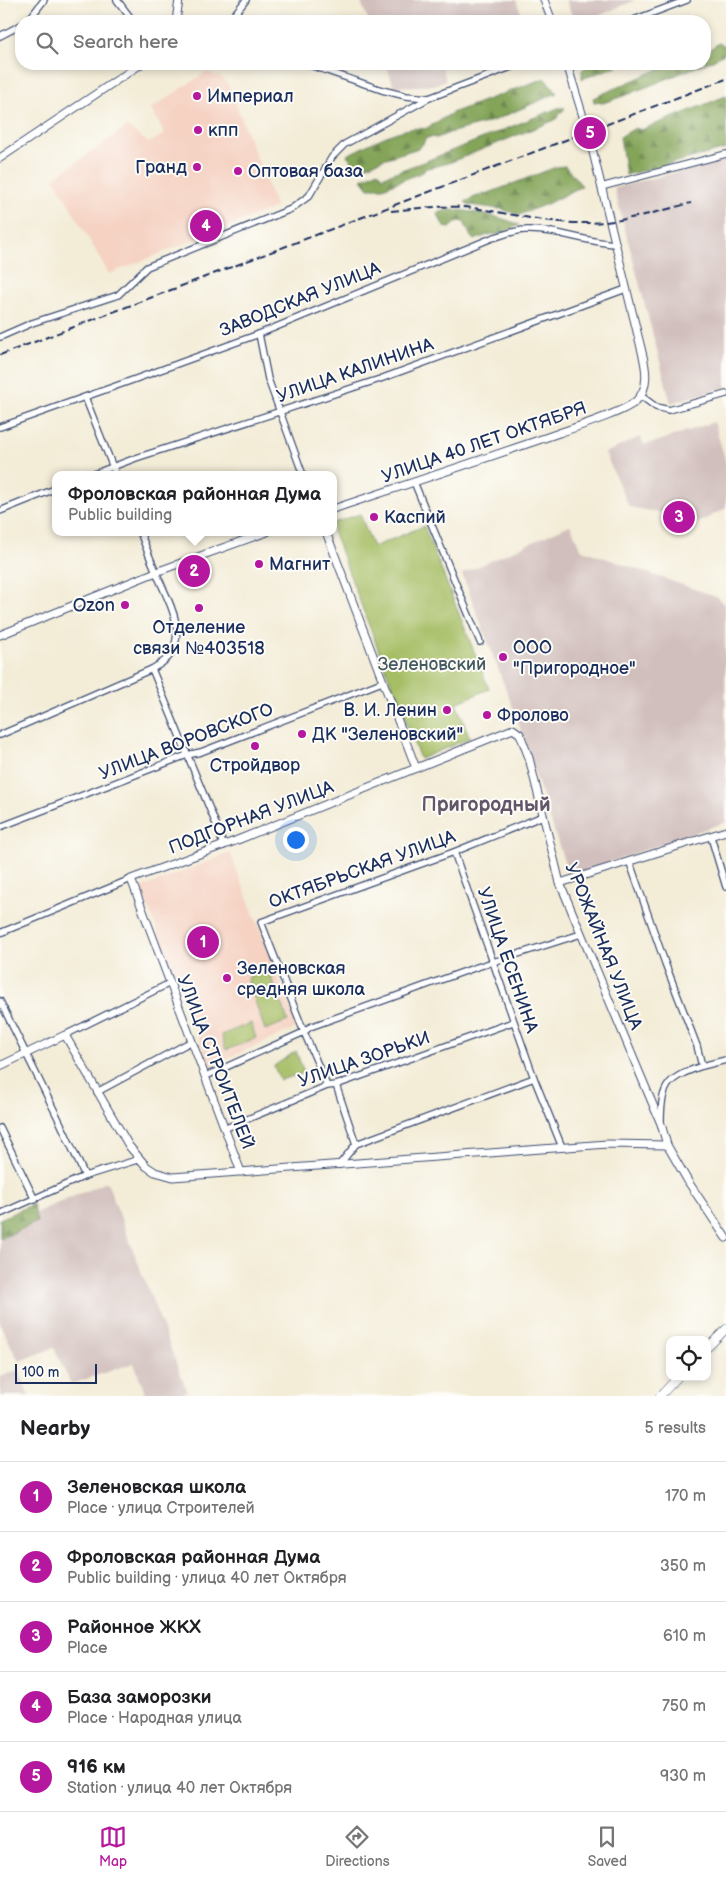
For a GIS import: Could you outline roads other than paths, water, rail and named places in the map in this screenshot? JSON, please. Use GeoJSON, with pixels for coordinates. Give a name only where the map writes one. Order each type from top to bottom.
{"type":"FeatureCollection","features":[{"type":"Feature","properties":{"kind":"main road"},"geometry":{"type":"LineString","coordinates":[[711,1344],[726,1329]]}},
{"type":"Feature","properties":{"kind":"main road"},"geometry":{"type":"LineString","coordinates":[[660,1396],[674,1381]]}},
{"type":"Feature","properties":{"kind":"street"},"geometry":{"type":"LineString","coordinates":[[33,15],[44,0]]}},
{"type":"Feature","properties":{"kind":"street"},"geometry":{"type":"LineString","coordinates":[[117,0],[128,15]]}},
{"type":"Feature","properties":{"kind":"street"},"geometry":{"type":"LineString","coordinates":[[177,15],[179,0]]}},
{"type":"Feature","properties":{"kind":"street"},"geometry":{"type":"LineString","coordinates":[[234,15],[246,0]]}},
{"type":"Feature","properties":{"kind":"street"},"geometry":{"type":"LineString","coordinates":[[544,0],[550,15]]}},
{"type":"Feature","properties":{"kind":"street"},"geometry":{"type":"LineString","coordinates":[[647,15],[687,0]]}},
{"type":"Feature","properties":{"kind":"street"},"geometry":{"type":"LineString","coordinates":[[0,36],[15,28]]}},
{"type":"Feature","properties":{"kind":"street"},"geometry":{"type":"LineString","coordinates":[[0,158],[132,70]]}},
{"type":"Feature","properties":{"kind":"street"},"geometry":{"type":"LineString","coordinates":[[324,70],[382,90],[406,96],[429,98]]}},
{"type":"Feature","properties":{"kind":"street"},"geometry":{"type":"LineString","coordinates":[[0,337],[32,323],[118,295],[147,267],[291,209],[309,196],[332,157],[345,144],[429,98],[503,70]]}},
{"type":"Feature","properties":{"kind":"street"},"geometry":{"type":"LineString","coordinates":[[568,70],[588,132],[646,366],[645,384],[640,396],[656,407],[668,410],[726,394]]}},
{"type":"Feature","properties":{"kind":"street"},"geometry":{"type":"LineString","coordinates":[[601,188],[726,154]]}},
{"type":"Feature","properties":{"kind":"street","name":"ЗАВОДСКАЯ УЛИЦА"},"geometry":{"type":"LineString","coordinates":[[0,427],[258,334],[492,238],[526,230],[570,235],[600,243],[615,244]]}},
{"type":"Feature","properties":{"kind":"street","name":"УЛИЦА КАЛИНИНА"},"geometry":{"type":"LineString","coordinates":[[100,471],[380,379],[626,289]]}},
{"type":"Feature","properties":{"kind":"street"},"geometry":{"type":"LineString","coordinates":[[258,334],[268,379],[302,471]]}},
{"type":"Feature","properties":{"kind":"street","name":"УЛИЦА 40 ЛЕТ ОКТЯБРЯ"},"geometry":{"type":"LineString","coordinates":[[337,508],[588,422],[635,403],[640,396]]}},
{"type":"Feature","properties":{"kind":"street"},"geometry":{"type":"LineString","coordinates":[[85,397],[114,471]]}},
{"type":"Feature","properties":{"kind":"street"},"geometry":{"type":"LineString","coordinates":[[414,482],[480,642]]}},
{"type":"Feature","properties":{"kind":"street"},"geometry":{"type":"LineString","coordinates":[[0,511],[52,490]]}},
{"type":"Feature","properties":{"kind":"street"},"geometry":{"type":"LineString","coordinates":[[0,735],[152,669],[169,657],[176,638],[172,608],[142,536]]}},
{"type":"Feature","properties":{"kind":"street"},"geometry":{"type":"LineString","coordinates":[[0,635],[156,572],[256,536]]}},
{"type":"Feature","properties":{"kind":"street"},"geometry":{"type":"LineString","coordinates":[[327,536],[416,768]]}},
{"type":"Feature","properties":{"kind":"street"},"geometry":{"type":"LineString","coordinates":[[152,669],[220,834],[223,846]]}},
{"type":"Feature","properties":{"kind":"street","name":"УЛИЦА ВОРОВСКОГО"},"geometry":{"type":"LineString","coordinates":[[0,827],[187,755],[202,752],[382,682]]}},
{"type":"Feature","properties":{"kind":"street","name":"ПОДГОРНАЯ УЛИЦА"},"geometry":{"type":"LineString","coordinates":[[0,932],[131,879],[223,846],[512,728]]}},
{"type":"Feature","properties":{"kind":"street","name":"УРОЖАЙНАЯ УЛИЦА"},"geometry":{"type":"LineString","coordinates":[[512,728],[520,734],[529,758],[560,883],[662,1124],[667,1145],[689,1183],[726,1238]]}},
{"type":"Feature","properties":{"kind":"street","name":"ОКТЯБРЬСКАЯ УЛИЦА"},"geometry":{"type":"LineString","coordinates":[[304,1032],[262,922],[454,852],[543,816]]}},
{"type":"Feature","properties":{"kind":"street"},"geometry":{"type":"LineString","coordinates":[[560,883],[630,863],[726,831]]}},
{"type":"Feature","properties":{"kind":"street"},"geometry":{"type":"LineString","coordinates":[[711,837],[726,886]]}},
{"type":"Feature","properties":{"kind":"street","name":"УЛИЦА ЕСЕНИНА"},"geometry":{"type":"LineString","coordinates":[[454,852],[534,1078],[562,1147]]}},
{"type":"Feature","properties":{"kind":"street"},"geometry":{"type":"LineString","coordinates":[[630,863],[665,963],[697,1046],[702,1066]]}},
{"type":"Feature","properties":{"kind":"street","name":"УЛИЦА СТРОИТЕЛЕЙ"},"geometry":{"type":"LineString","coordinates":[[131,879],[241,1172]]}},
{"type":"Feature","properties":{"kind":"street"},"geometry":{"type":"LineString","coordinates":[[206,1076],[304,1032],[310,1027],[492,962],[581,934]]}},
{"type":"Feature","properties":{"kind":"street"},"geometry":{"type":"LineString","coordinates":[[0,1066],[170,983]]}},
{"type":"Feature","properties":{"kind":"street"},"geometry":{"type":"LineString","coordinates":[[0,1001],[85,1176]]}},
{"type":"Feature","properties":{"kind":"street","name":"УЛИЦА ЗОРЬКИ"},"geometry":{"type":"LineString","coordinates":[[226,1128],[327,1086],[336,1085],[514,1022]]}},
{"type":"Feature","properties":{"kind":"street"},"geometry":{"type":"LineString","coordinates":[[304,1032],[327,1086]]}},
{"type":"Feature","properties":{"kind":"street"},"geometry":{"type":"LineString","coordinates":[[65,1035],[125,1139],[140,1159],[155,1172],[173,1177],[607,1144],[667,1145]]}},
{"type":"Feature","properties":{"kind":"street"},"geometry":{"type":"LineString","coordinates":[[97,1092],[192,1041]]}},
{"type":"Feature","properties":{"kind":"street"},"geometry":{"type":"LineString","coordinates":[[662,1124],[662,1097],[669,1082],[683,1073],[726,1060]]}},
{"type":"Feature","properties":{"kind":"street"},"geometry":{"type":"LineString","coordinates":[[339,1165],[356,1144],[534,1078]]}},
{"type":"Feature","properties":{"kind":"street"},"geometry":{"type":"LineString","coordinates":[[336,1085],[356,1144]]}},
{"type":"Feature","properties":{"kind":"street"},"geometry":{"type":"LineString","coordinates":[[0,1128],[35,1200]]}},
{"type":"Feature","properties":{"kind":"street"},"geometry":{"type":"LineString","coordinates":[[0,1214],[35,1200],[85,1176],[140,1159]]}},
{"type":"Feature","properties":{"kind":"railway"},"geometry":{"type":"LineString","coordinates":[[0,355],[726,79]]}},
{"type":"Feature","properties":{"kind":"railway"},"geometry":{"type":"LineString","coordinates":[[391,211],[457,207],[555,222],[595,223],[637,217],[691,203]]}},
{"type":"Feature","properties":{"kind":"place","name":"Империал"},"geometry":{"type":"Point","coordinates":[197,96]}},
{"type":"Feature","properties":{"kind":"place","name":"кпп"},"geometry":{"type":"Point","coordinates":[198,130]}},
{"type":"Feature","properties":{"kind":"place","name":"916 км"},"geometry":{"type":"Point","coordinates":[590,133]}},
{"type":"Feature","properties":{"kind":"place","name":"Гранд"},"geometry":{"type":"Point","coordinates":[197,167]}},
{"type":"Feature","properties":{"kind":"place","name":"Оптовая база"},"geometry":{"type":"Point","coordinates":[238,171]}},
{"type":"Feature","properties":{"kind":"place","name":"База заморозки"},"geometry":{"type":"Point","coordinates":[206,226]}},
{"type":"Feature","properties":{"kind":"place","name":"Каспий"},"geometry":{"type":"Point","coordinates":[374,517]}},
{"type":"Feature","properties":{"kind":"place","name":"Районное ЖКХ"},"geometry":{"type":"Point","coordinates":[679,517]}},
{"type":"Feature","properties":{"kind":"place","name":"Магнит"},"geometry":{"type":"Point","coordinates":[259,564]}},
{"type":"Feature","properties":{"kind":"place","name":"Фроловская районная Дума"},"geometry":{"type":"Point","coordinates":[194,571]}},
{"type":"Feature","properties":{"kind":"place","name":"Ozon"},"geometry":{"type":"Point","coordinates":[125,605]}},
{"type":"Feature","properties":{"kind":"place","name":"Отделение связи №403518"},"geometry":{"type":"Point","coordinates":[199,608]}},
{"type":"Feature","properties":{"kind":"place","name":"ООО \"Пригородное\""},"geometry":{"type":"Point","coordinates":[503,657]}},
{"type":"Feature","properties":{"kind":"place","name":"В. И. Ленин"},"geometry":{"type":"Point","coordinates":[447,710]}},
{"type":"Feature","properties":{"kind":"place","name":"Фролово"},"geometry":{"type":"Point","coordinates":[487,715]}},
{"type":"Feature","properties":{"kind":"place","name":"ДК \"Зеленовский\""},"geometry":{"type":"Point","coordinates":[302,734]}},
{"type":"Feature","properties":{"kind":"place","name":"Стройдвор"},"geometry":{"type":"Point","coordinates":[255,746]}},
{"type":"Feature","properties":{"kind":"place","name":"Зеленовская школа"},"geometry":{"type":"Point","coordinates":[203,942]}},
{"type":"Feature","properties":{"kind":"place","name":"Зеленовская средняя школа"},"geometry":{"type":"Point","coordinates":[227,978]}},
{"type":"Feature","properties":{"kind":"district","name":"Пригородный"},"geometry":{"type":"Point","coordinates":[486,804]}},
{"type":"Feature","properties":{"kind":"park label","name":"Зеленовский"},"geometry":{"type":"Point","coordinates":[432,664]}}]}
